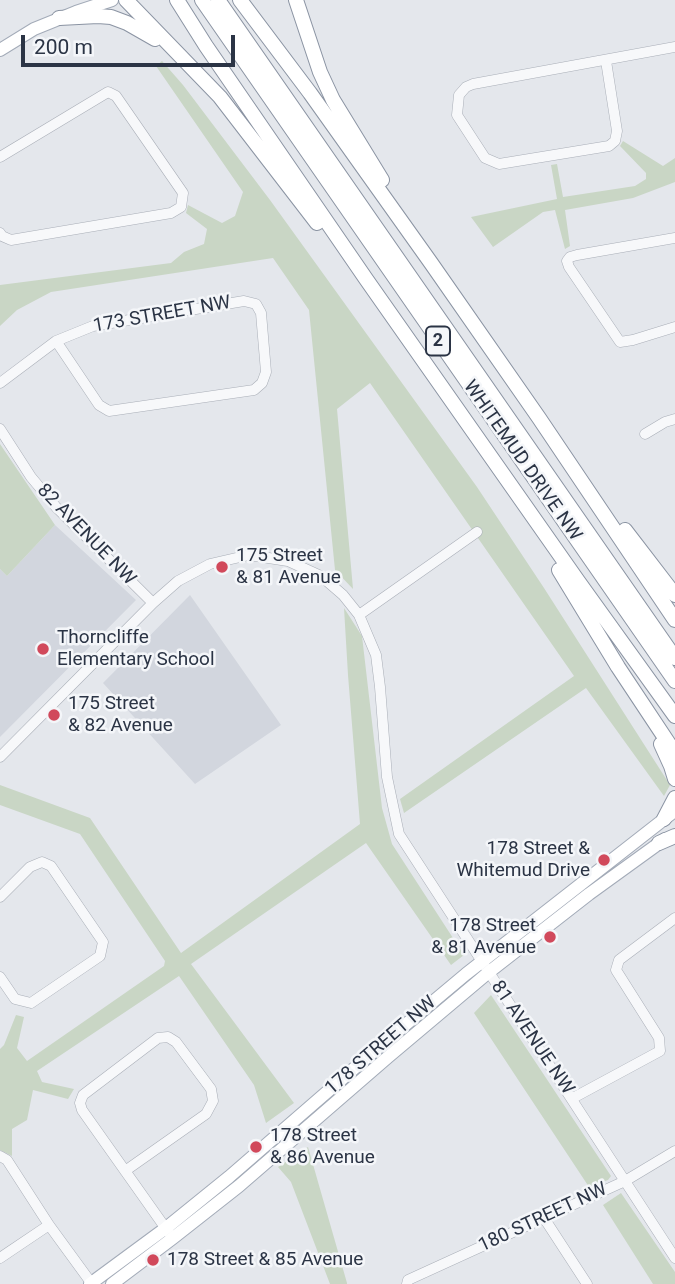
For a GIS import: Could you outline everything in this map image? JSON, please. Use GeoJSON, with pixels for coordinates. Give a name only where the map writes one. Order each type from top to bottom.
{"type":"FeatureCollection","features":[{"type":"Feature","properties":{"kind":"highway"},"geometry":{"type":"LineString","coordinates":[[126,0],[220,97],[332,243],[366,279]]}},
{"type":"Feature","properties":{"kind":"highway"},"geometry":{"type":"LineString","coordinates":[[177,0],[366,279],[675,716]]}},
{"type":"Feature","properties":{"kind":"highway","name":"WHITEMUD DRIVE NW"},"geometry":{"type":"LineString","coordinates":[[202,0],[675,681]]}},
{"type":"Feature","properties":{"kind":"highway","name":"WHITEMUD DRIVE NW"},"geometry":{"type":"LineString","coordinates":[[218,0],[675,658]]}},
{"type":"Feature","properties":{"kind":"highway"},"geometry":{"type":"LineString","coordinates":[[240,0],[431,263],[675,620]]}},
{"type":"Feature","properties":{"kind":"highway"},"geometry":{"type":"LineString","coordinates":[[296,0],[302,7],[320,72],[333,100],[431,263]]}},
{"type":"Feature","properties":{"kind":"highway"},"geometry":{"type":"LineString","coordinates":[[59,18],[98,16],[120,20],[149,35],[184,61]]}},
{"type":"Feature","properties":{"kind":"highway"},"geometry":{"type":"LineString","coordinates":[[538,418],[675,595]]}},
{"type":"Feature","properties":{"kind":"highway"},"geometry":{"type":"LineString","coordinates":[[474,432],[675,753]]}},
{"type":"Feature","properties":{"kind":"highway"},"geometry":{"type":"LineString","coordinates":[[641,701],[675,779]]}},
{"type":"Feature","properties":{"kind":"highway"},"geometry":{"type":"LineString","coordinates":[[669,815],[675,798]]}},
{"type":"Feature","properties":{"kind":"highway"},"geometry":{"type":"LineString","coordinates":[[659,843],[675,834]]}},
{"type":"Feature","properties":{"kind":"main road"},"geometry":{"type":"LineString","coordinates":[[0,50],[34,29],[112,0]]}},
{"type":"Feature","properties":{"kind":"main road","name":"178 STREET NW"},"geometry":{"type":"LineString","coordinates":[[485,967],[669,815]]}},
{"type":"Feature","properties":{"kind":"main road","name":"178 STREET NW"},"geometry":{"type":"LineString","coordinates":[[112,1284],[380,1046],[485,967],[659,843]]}},
{"type":"Feature","properties":{"kind":"main road","name":"178 STREET NW"},"geometry":{"type":"LineString","coordinates":[[91,1284],[170,1233]]}},
{"type":"Feature","properties":{"kind":"street"},"geometry":{"type":"LineString","coordinates":[[606,61],[617,137],[604,147],[499,164],[485,158],[457,115],[459,95],[473,84],[675,47]]}},
{"type":"Feature","properties":{"kind":"street"},"geometry":{"type":"LineString","coordinates":[[0,157],[108,92],[116,96],[183,193],[181,207],[171,213],[11,240],[1,235]]}},
{"type":"Feature","properties":{"kind":"street"},"geometry":{"type":"LineString","coordinates":[[675,238],[577,255],[567,261],[569,268],[620,342],[675,327]]}},
{"type":"Feature","properties":{"kind":"street","name":"173 STREET NW"},"geometry":{"type":"LineString","coordinates":[[0,383],[56,341],[93,326],[244,301],[256,304],[261,313],[266,372],[262,383],[254,390],[109,411],[99,405],[56,341]]}},
{"type":"Feature","properties":{"kind":"street"},"geometry":{"type":"LineString","coordinates":[[645,434],[675,419]]}},
{"type":"Feature","properties":{"kind":"street","name":"82 AVENUE NW"},"geometry":{"type":"LineString","coordinates":[[0,429],[31,477],[56,506],[153,603]]}},
{"type":"Feature","properties":{"kind":"street"},"geometry":{"type":"LineString","coordinates":[[359,615],[477,533]]}},
{"type":"Feature","properties":{"kind":"street","name":"81 AVENUE NW"},"geometry":{"type":"LineString","coordinates":[[153,603],[178,581],[210,564],[250,555],[288,561],[321,576],[343,595],[359,615],[376,655],[387,777],[399,834],[675,1258]]}},
{"type":"Feature","properties":{"kind":"street"},"geometry":{"type":"LineString","coordinates":[[0,757],[153,603]]}},
{"type":"Feature","properties":{"kind":"street"},"geometry":{"type":"LineString","coordinates":[[0,897],[30,867],[42,862],[51,866],[103,942],[100,956],[31,1003],[15,999],[0,977]]}},
{"type":"Feature","properties":{"kind":"street"},"geometry":{"type":"LineString","coordinates":[[572,1098],[660,1051],[659,1038],[616,970],[619,960],[675,918]]}},
{"type":"Feature","properties":{"kind":"street"},"geometry":{"type":"LineString","coordinates":[[125,1171],[206,1114],[213,1101],[211,1089],[176,1042],[168,1037],[158,1038],[83,1095],[80,1103],[82,1110],[125,1171],[170,1233]]}},
{"type":"Feature","properties":{"kind":"street","name":"180 STREET NW"},"geometry":{"type":"LineString","coordinates":[[407,1282],[625,1181],[675,1152]]}},
{"type":"Feature","properties":{"kind":"street"},"geometry":{"type":"LineString","coordinates":[[0,1156],[7,1160],[91,1284]]}},
{"type":"Feature","properties":{"kind":"street"},"geometry":{"type":"LineString","coordinates":[[544,1217],[587,1284]]}},
{"type":"Feature","properties":{"kind":"street"},"geometry":{"type":"LineString","coordinates":[[0,1258],[49,1225]]}},
{"type":"Feature","properties":{"kind":"shaded area","name":"Thorncliffe Elementary School"},"geometry":{"type":"Polygon","coordinates":[[[55,525],[136,600],[0,737],[0,569],[7,576],[55,525]]]}},
{"type":"Feature","properties":{"kind":"shaded area"},"geometry":{"type":"Polygon","coordinates":[[[190,595],[281,725],[195,784],[103,683],[190,595]]]}},
{"type":"Feature","properties":{"kind":"green space"},"geometry":{"type":"Polygon","coordinates":[[[162,61],[270,200],[477,487],[670,785],[664,796],[586,688],[404,813],[400,799],[574,676],[370,383],[337,409],[353,589],[335,570],[309,310],[273,258],[51,292],[17,310],[0,326],[0,285],[171,263],[184,252],[204,244],[207,229],[186,213],[188,205],[222,223],[235,216],[243,192],[156,66],[162,61]]]}},
{"type":"Feature","properties":{"kind":"green space"},"geometry":{"type":"Polygon","coordinates":[[[623,141],[663,166],[675,158],[675,182],[633,198],[565,210],[570,246],[565,249],[555,210],[543,212],[493,247],[471,217],[557,199],[551,165],[557,164],[563,197],[635,186],[646,179],[646,173],[620,146],[623,141]]]}},
{"type":"Feature","properties":{"kind":"green space"},"geometry":{"type":"Polygon","coordinates":[[[0,444],[55,525],[7,576],[0,569],[0,444]]]}},
{"type":"Feature","properties":{"kind":"green space"},"geometry":{"type":"Polygon","coordinates":[[[344,608],[362,636],[382,808],[392,844],[464,955],[451,965],[366,843],[191,964],[294,1103],[266,1123],[254,1085],[179,976],[37,1071],[42,1082],[74,1089],[68,1099],[33,1090],[27,1120],[12,1129],[12,1156],[0,1150],[0,1049],[16,1015],[24,1017],[17,1048],[27,1061],[164,966],[165,961],[80,834],[0,805],[0,785],[90,818],[181,953],[360,824],[344,608]]]}},
{"type":"Feature","properties":{"kind":"green space"},"geometry":{"type":"Polygon","coordinates":[[[491,995],[611,1176],[608,1180],[589,1187],[474,1013],[491,995]]]}},
{"type":"Feature","properties":{"kind":"green space"},"geometry":{"type":"Polygon","coordinates":[[[308,1147],[347,1284],[330,1284],[291,1182],[278,1167],[308,1147]]]}},
{"type":"Feature","properties":{"kind":"green space"},"geometry":{"type":"Polygon","coordinates":[[[621,1193],[675,1272],[675,1284],[653,1284],[603,1205],[621,1193]]]}},
{"type":"Feature","properties":{"kind":"place","name":"175 Street & 81 Avenue"},"geometry":{"type":"Point","coordinates":[222,567]}},
{"type":"Feature","properties":{"kind":"place","name":"Thorncliffe Elementary School"},"geometry":{"type":"Point","coordinates":[43,649]}},
{"type":"Feature","properties":{"kind":"place","name":"175 Street & 82 Avenue"},"geometry":{"type":"Point","coordinates":[54,715]}},
{"type":"Feature","properties":{"kind":"place","name":"178 Street & Whitemud Drive"},"geometry":{"type":"Point","coordinates":[604,860]}},
{"type":"Feature","properties":{"kind":"place","name":"178 Street & 81 Avenue"},"geometry":{"type":"Point","coordinates":[550,937]}},
{"type":"Feature","properties":{"kind":"place","name":"178 Street & 86 Avenue"},"geometry":{"type":"Point","coordinates":[256,1147]}},
{"type":"Feature","properties":{"kind":"place","name":"178 Street & 85 Avenue"},"geometry":{"type":"Point","coordinates":[153,1260]}}]}
